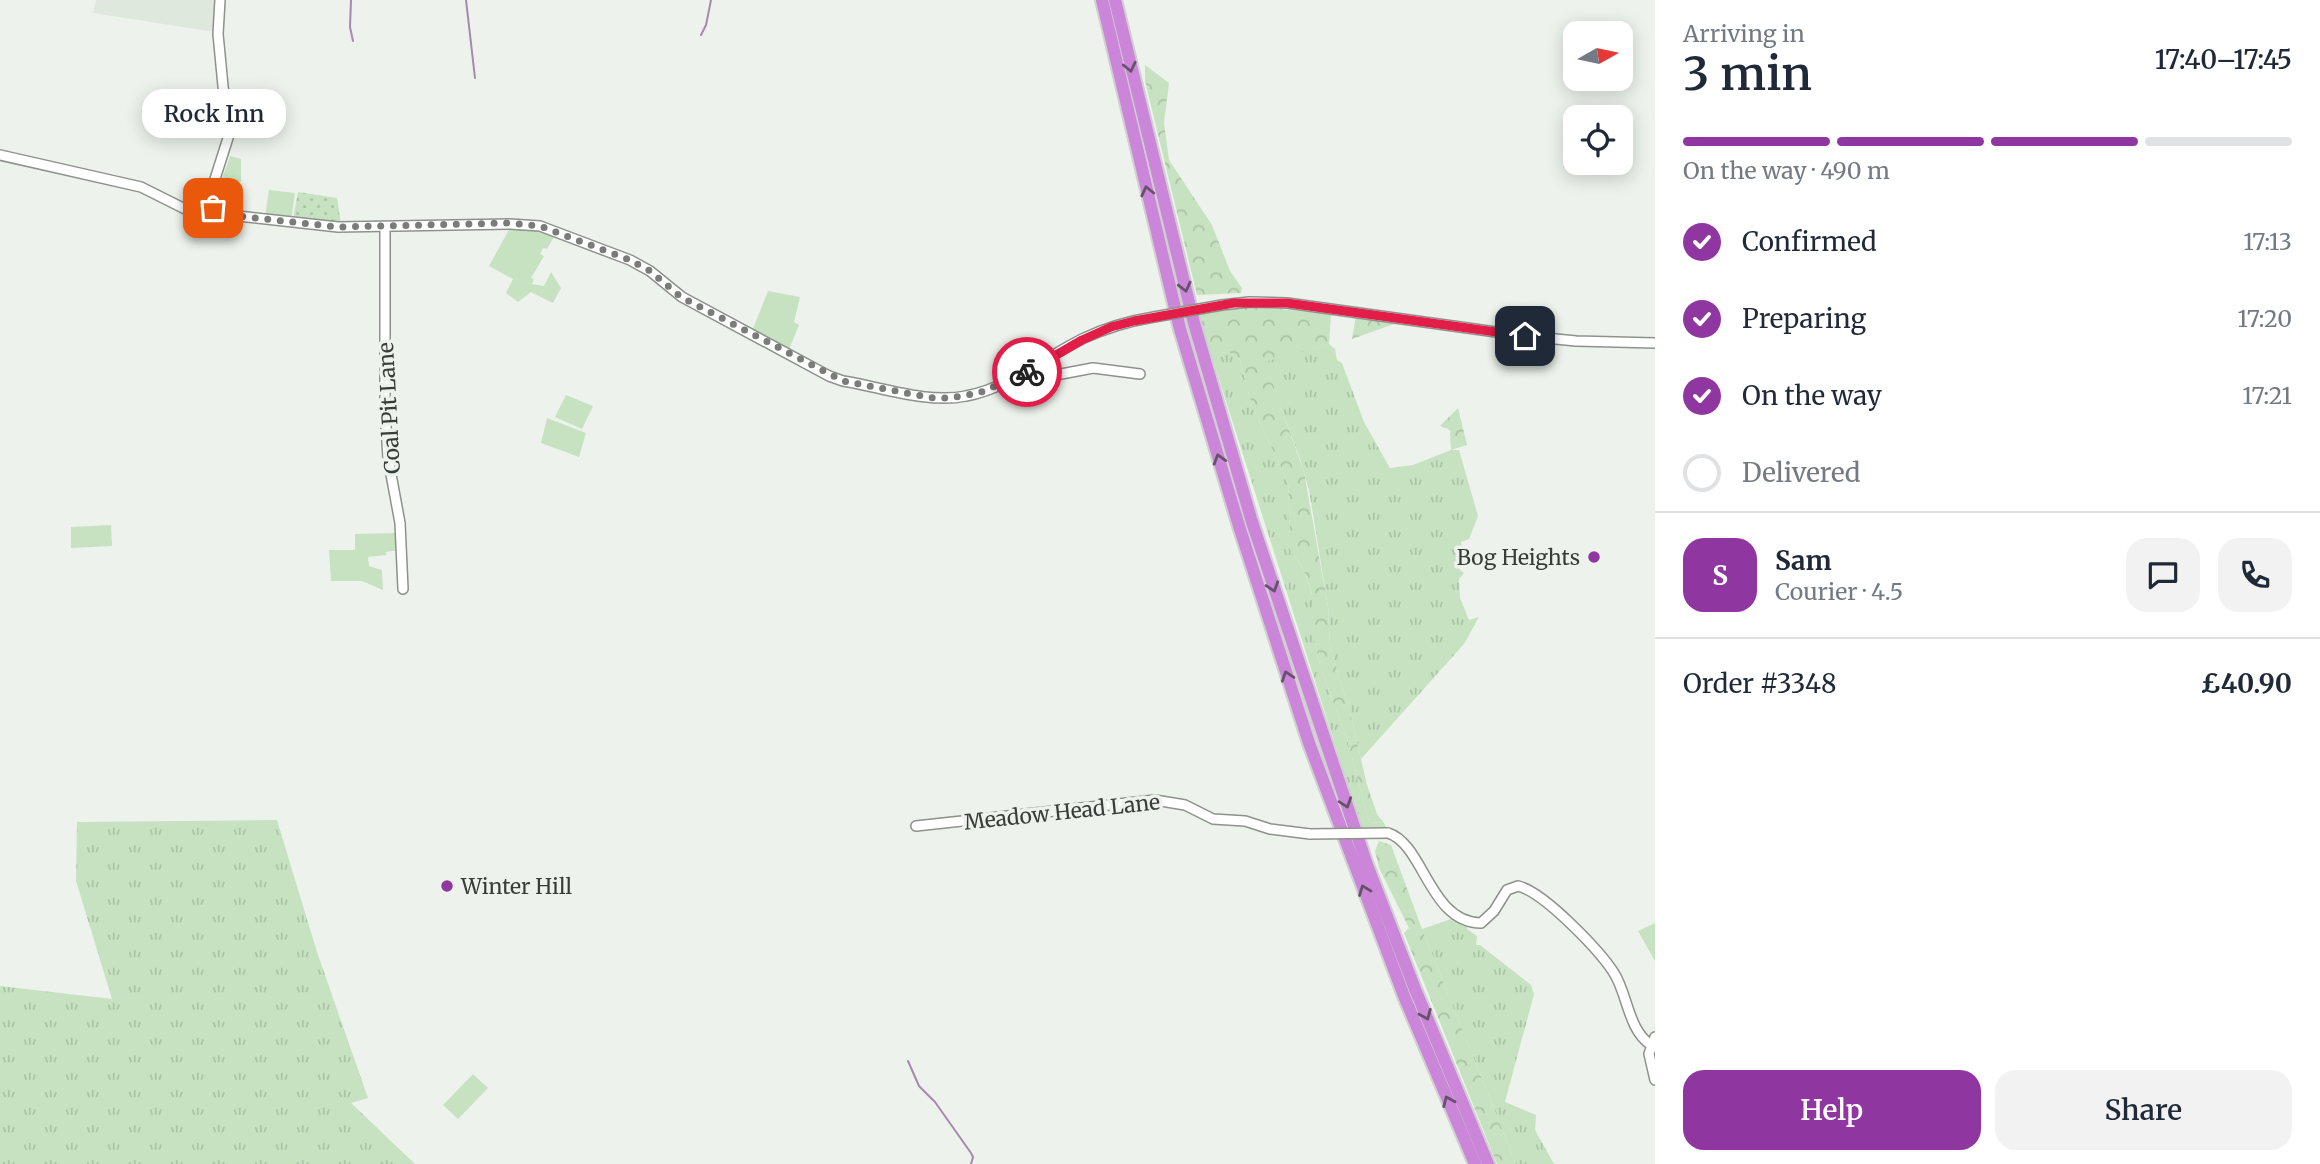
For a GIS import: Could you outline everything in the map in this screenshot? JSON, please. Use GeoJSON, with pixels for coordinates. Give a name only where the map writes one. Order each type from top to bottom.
{"type":"FeatureCollection","features":[{"type":"Feature","properties":{"kind":"highway"},"geometry":{"type":"LineString","coordinates":[[1102,0],[1180,329],[1247,551],[1313,755],[1404,996],[1475,1164]]}},
{"type":"Feature","properties":{"kind":"highway"},"geometry":{"type":"LineString","coordinates":[[1115,0],[1194,323],[1252,522],[1367,865],[1488,1164]]}},
{"type":"Feature","properties":{"kind":"street"},"geometry":{"type":"LineString","coordinates":[[214,217],[214,182],[228,132],[218,34],[220,0]]}},
{"type":"Feature","properties":{"kind":"street"},"geometry":{"type":"LineString","coordinates":[[0,155],[141,187],[198,215],[238,216],[338,227],[510,223],[540,226],[630,260],[650,271],[681,297],[843,381],[933,398],[979,393],[1111,327],[1154,317],[1249,302],[1287,303],[1525,336],[1576,341],[1655,343]]}},
{"type":"Feature","properties":{"kind":"street","name":"Coal Pit Lane"},"geometry":{"type":"LineString","coordinates":[[385,227],[385,410],[388,458],[400,523],[403,589]]}},
{"type":"Feature","properties":{"kind":"street"},"geometry":{"type":"LineString","coordinates":[[1029,370],[1040,378],[1093,368],[1140,374]]}},
{"type":"Feature","properties":{"kind":"street","name":"Meadow Head Lane"},"geometry":{"type":"LineString","coordinates":[[916,825],[1155,800],[1185,805],[1213,819],[1245,821],[1270,830],[1310,834],[1388,833],[1396,836],[1411,854],[1447,908],[1464,919],[1481,923],[1494,911],[1507,890],[1518,886],[1555,909],[1615,974],[1640,1036],[1653,1041]]}},
{"type":"Feature","properties":{"kind":"street"},"geometry":{"type":"LineString","coordinates":[[1653,1041],[1650,1062],[1655,1080]]}},
{"type":"Feature","properties":{"kind":"shaded area"},"geometry":{"type":"Polygon","coordinates":[[[96,0],[216,0],[215,32],[93,13],[96,0]]]}},
{"type":"Feature","properties":{"kind":"green space"},"geometry":{"type":"Polygon","coordinates":[[[1145,65],[1169,83],[1164,123],[1169,160],[1212,225],[1230,271],[1242,288],[1241,293],[1197,295],[1145,81],[1145,65]]]}},
{"type":"Feature","properties":{"kind":"green space"},"geometry":{"type":"Polygon","coordinates":[[[230,156],[241,159],[241,182],[227,181],[225,189],[219,188],[230,156]]]}},
{"type":"Feature","properties":{"kind":"green space"},"geometry":{"type":"Polygon","coordinates":[[[269,190],[295,193],[291,221],[265,217],[269,190]]]}},
{"type":"Feature","properties":{"kind":"green space"},"geometry":{"type":"Polygon","coordinates":[[[298,192],[337,198],[341,224],[293,219],[298,192]]]}},
{"type":"Feature","properties":{"kind":"green space"},"geometry":{"type":"Polygon","coordinates":[[[510,228],[556,233],[547,249],[543,248],[540,254],[544,256],[531,278],[534,279],[532,284],[544,286],[551,272],[561,288],[553,303],[531,292],[518,302],[506,293],[513,279],[489,266],[510,228]]]}},
{"type":"Feature","properties":{"kind":"green space"},"geometry":{"type":"Polygon","coordinates":[[[768,291],[800,297],[794,322],[799,325],[788,352],[752,331],[768,291]]]}},
{"type":"Feature","properties":{"kind":"green space"},"geometry":{"type":"Polygon","coordinates":[[[1246,306],[1331,314],[1329,344],[1265,362],[1304,472],[1328,607],[1330,646],[1351,716],[1367,785],[1377,814],[1384,823],[1369,822],[1347,739],[1321,669],[1312,630],[1312,593],[1304,570],[1286,543],[1290,530],[1288,482],[1252,406],[1240,360],[1229,352],[1211,354],[1199,314],[1246,306]]]}},
{"type":"Feature","properties":{"kind":"green space"},"geometry":{"type":"Polygon","coordinates":[[[1356,316],[1397,323],[1352,339],[1356,316]]]}},
{"type":"Feature","properties":{"kind":"green space"},"geometry":{"type":"Polygon","coordinates":[[[1329,344],[1335,349],[1337,360],[1342,363],[1364,422],[1390,468],[1413,465],[1451,450],[1459,450],[1478,516],[1469,539],[1461,542],[1464,558],[1458,561],[1460,570],[1464,573],[1459,579],[1460,598],[1469,620],[1479,617],[1464,644],[1361,759],[1330,646],[1328,607],[1309,490],[1264,361],[1329,344]]]}},
{"type":"Feature","properties":{"kind":"green space"},"geometry":{"type":"Polygon","coordinates":[[[1229,352],[1240,360],[1252,406],[1288,482],[1290,530],[1286,543],[1304,570],[1312,594],[1312,630],[1321,669],[1347,739],[1369,822],[1384,823],[1388,830],[1362,829],[1211,354],[1229,352]]]}},
{"type":"Feature","properties":{"kind":"green space"},"geometry":{"type":"Polygon","coordinates":[[[566,395],[593,406],[582,429],[555,417],[566,395]]]}},
{"type":"Feature","properties":{"kind":"green space"},"geometry":{"type":"Polygon","coordinates":[[[1458,408],[1467,445],[1451,450],[1450,430],[1440,426],[1458,408]]]}},
{"type":"Feature","properties":{"kind":"green space"},"geometry":{"type":"Polygon","coordinates":[[[547,418],[586,433],[579,457],[541,443],[547,418]]]}},
{"type":"Feature","properties":{"kind":"green space"},"geometry":{"type":"Polygon","coordinates":[[[111,525],[112,546],[71,548],[71,527],[111,525]]]}},
{"type":"Feature","properties":{"kind":"green space"},"geometry":{"type":"Polygon","coordinates":[[[398,533],[399,550],[368,557],[369,566],[382,570],[383,590],[362,581],[331,581],[329,550],[355,550],[355,534],[398,533]]]}},
{"type":"Feature","properties":{"kind":"green space"},"geometry":{"type":"Polygon","coordinates":[[[277,820],[317,952],[368,1098],[351,1103],[415,1164],[0,1164],[0,986],[112,999],[76,881],[77,822],[277,820]]]}},
{"type":"Feature","properties":{"kind":"green space"},"geometry":{"type":"Polygon","coordinates":[[[1379,841],[1391,845],[1516,1164],[1497,1164],[1404,933],[1409,928],[1379,868],[1375,851],[1379,841]]]}},
{"type":"Feature","properties":{"kind":"green space"},"geometry":{"type":"Polygon","coordinates":[[[1454,918],[1468,925],[1467,929],[1477,936],[1476,945],[1480,945],[1531,985],[1534,994],[1505,1102],[1536,1115],[1535,1130],[1554,1164],[1516,1164],[1422,929],[1454,918]]]}},
{"type":"Feature","properties":{"kind":"green space"},"geometry":{"type":"Polygon","coordinates":[[[1655,923],[1655,961],[1638,931],[1655,923]]]}},
{"type":"Feature","properties":{"kind":"green space"},"geometry":{"type":"Polygon","coordinates":[[[473,1074],[488,1088],[458,1119],[443,1105],[473,1074]]]}},
{"type":"Feature","properties":{"kind":"waterway"},"geometry":{"type":"LineString","coordinates":[[351,0],[350,27],[353,41]]}},
{"type":"Feature","properties":{"kind":"waterway"},"geometry":{"type":"LineString","coordinates":[[466,0],[475,78]]}},
{"type":"Feature","properties":{"kind":"waterway"},"geometry":{"type":"LineString","coordinates":[[701,35],[711,0]]}},
{"type":"Feature","properties":{"kind":"waterway"},"geometry":{"type":"LineString","coordinates":[[908,1061],[919,1086],[935,1102],[971,1153],[971,1164]]}},
{"type":"Feature","properties":{"kind":"way so far"},"geometry":{"type":"LineString","coordinates":[[213,208],[214,217],[238,216],[338,227],[510,223],[540,226],[630,260],[650,271],[681,297],[843,381],[933,398],[950,398],[979,393],[1027,372]]}},
{"type":"Feature","properties":{"kind":"place","name":"Rock Inn"},"geometry":{"type":"Point","coordinates":[213,208]}},
{"type":"Feature","properties":{"kind":"place","name":"Bog Heights"},"geometry":{"type":"Point","coordinates":[1594,557]}},
{"type":"Feature","properties":{"kind":"place","name":"Winter Hill"},"geometry":{"type":"Point","coordinates":[447,886]}},
{"type":"Feature","properties":{"kind":"route"},"geometry":{"type":"LineString","coordinates":[[1027,372],[1082,340],[1111,327],[1234,303],[1287,303],[1525,336]]}}]}
